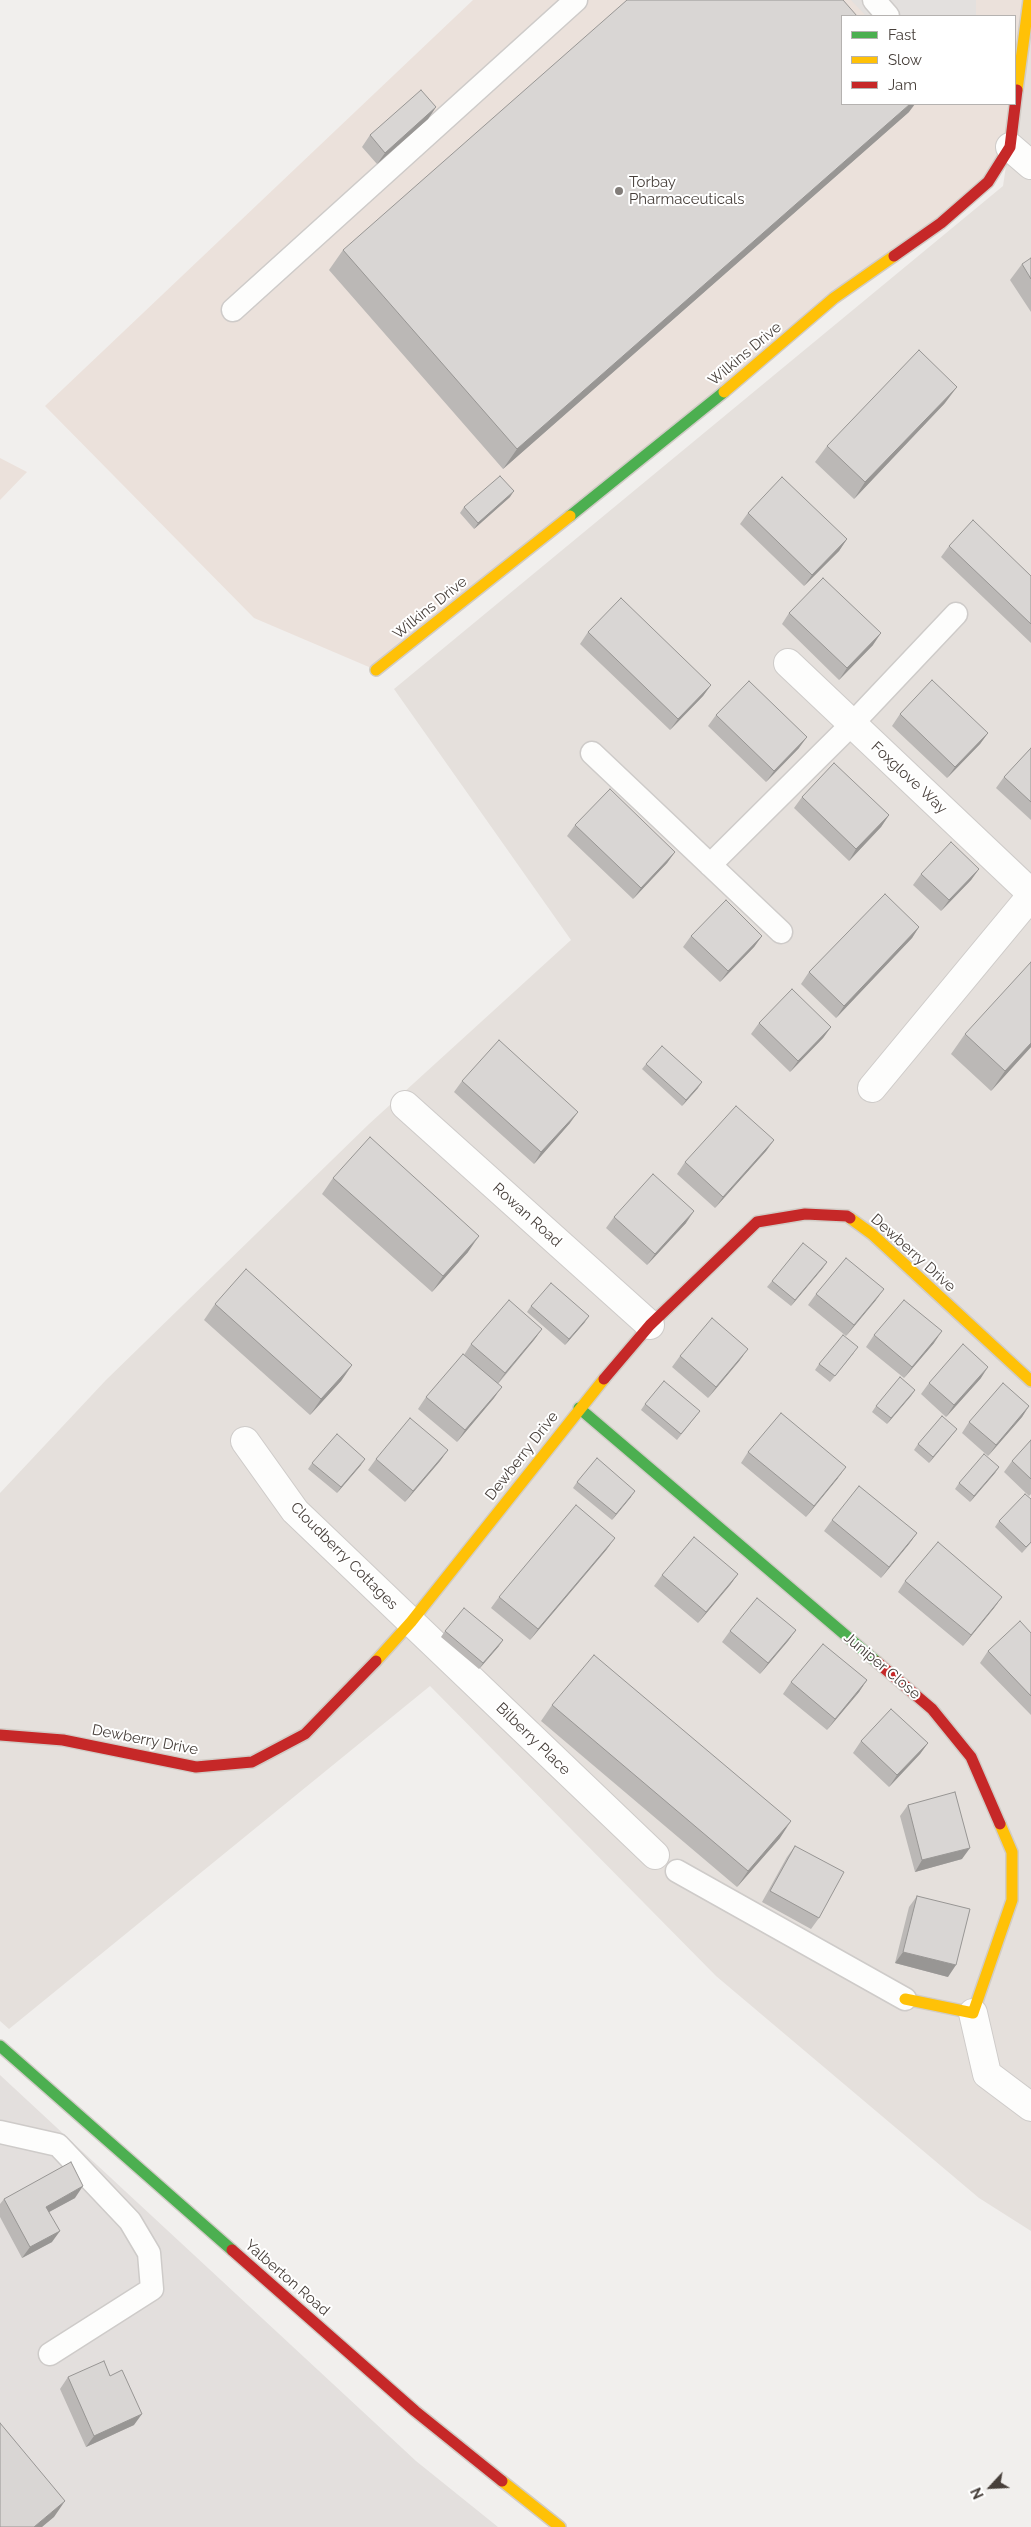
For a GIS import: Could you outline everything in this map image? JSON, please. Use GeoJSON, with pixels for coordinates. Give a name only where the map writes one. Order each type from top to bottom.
{"type":"FeatureCollection","features":[{"type":"Feature","properties":{"kind":"street","name":"Wilkins Drive"},"geometry":{"type":"LineString","coordinates":[[1016,102],[1030,0]]}},
{"type":"Feature","properties":{"kind":"street","name":"Wilkins Drive"},"geometry":{"type":"LineString","coordinates":[[376,670],[695,416],[834,298],[941,223],[988,182],[1010,146],[1016,105]]}},
{"type":"Feature","properties":{"kind":"street"},"geometry":{"type":"LineString","coordinates":[[1010,146],[1031,165]]}},
{"type":"Feature","properties":{"kind":"street","name":"Foxglove Way"},"geometry":{"type":"LineString","coordinates":[[788,663],[1031,895],[872,1088]]}},
{"type":"Feature","properties":{"kind":"street","name":"Rowan Road"},"geometry":{"type":"LineString","coordinates":[[405,1105],[650,1325]]}},
{"type":"Feature","properties":{"kind":"street","name":"Dewberry Drive"},"geometry":{"type":"LineString","coordinates":[[0,1734],[63,1740],[196,1767],[252,1762],[306,1734],[349,1691],[410,1622],[580,1408],[650,1325],[757,1222],[805,1214],[847,1216],[872,1234],[1031,1381]]}},
{"type":"Feature","properties":{"kind":"street","name":"Juniper Close"},"geometry":{"type":"LineString","coordinates":[[580,1408],[932,1709],[970,1757],[1012,1852],[1012,1900],[973,2014]]}},
{"type":"Feature","properties":{"kind":"street","name":"Cloudberry Cottages"},"geometry":{"type":"LineString","coordinates":[[245,1441],[295,1511],[410,1622]]}},
{"type":"Feature","properties":{"kind":"street","name":"Bilberry Place"},"geometry":{"type":"LineString","coordinates":[[410,1622],[655,1855]]}},
{"type":"Feature","properties":{"kind":"street"},"geometry":{"type":"LineString","coordinates":[[905,1999],[973,2014],[987,2074],[1031,2107]]}},
{"type":"Feature","properties":{"kind":"street","name":"Yalberton Road"},"geometry":{"type":"LineString","coordinates":[[0,2046],[415,2410],[560,2527]]}},
{"type":"Feature","properties":{"kind":"lane"},"geometry":{"type":"LineString","coordinates":[[233,310],[576,0]]}},
{"type":"Feature","properties":{"kind":"lane"},"geometry":{"type":"LineString","coordinates":[[874,0],[887,15]]}},
{"type":"Feature","properties":{"kind":"lane"},"geometry":{"type":"LineString","coordinates":[[710,865],[852,724],[956,614]]}},
{"type":"Feature","properties":{"kind":"lane"},"geometry":{"type":"LineString","coordinates":[[592,753],[781,932]]}},
{"type":"Feature","properties":{"kind":"lane"},"geometry":{"type":"LineString","coordinates":[[677,1871],[905,1999]]}},
{"type":"Feature","properties":{"kind":"lane"},"geometry":{"type":"LineString","coordinates":[[0,2132],[58,2145],[130,2221],[149,2253],[152,2289],[50,2354]]}},
{"type":"Feature","properties":{"kind":"shaded area"},"geometry":{"type":"Polygon","coordinates":[[[473,0],[1029,0],[1016,101],[1016,15],[841,15],[841,105],[1015,105],[1010,147],[988,182],[941,223],[834,298],[695,416],[376,670],[254,618],[45,406],[473,0]]]}},
{"type":"Feature","properties":{"kind":"shaded area"},"geometry":{"type":"Polygon","coordinates":[[[851,0],[976,0],[976,15],[865,15],[851,0]]]}},
{"type":"Feature","properties":{"kind":"shaded area"},"geometry":{"type":"Polygon","coordinates":[[[1031,0],[1031,2231],[979,2198],[716,1976],[430,1686],[9,2029],[0,2021],[0,1493],[106,1380],[369,1124],[571,940],[394,689],[1003,186],[1031,0]]]}},
{"type":"Feature","properties":{"kind":"shaded area"},"geometry":{"type":"Polygon","coordinates":[[[0,458],[27,472],[0,500],[0,458]]]}},
{"type":"Feature","properties":{"kind":"shaded area"},"geometry":{"type":"Polygon","coordinates":[[[0,2075],[416,2461],[498,2527],[0,2527],[0,2075]]]}},
{"type":"Feature","properties":{"kind":"building","name":"Torbay Pharmaceuticals"},"geometry":{"type":"Polygon","coordinates":[[[627,0],[843,0],[856,15],[841,15],[841,105],[909,105],[517,449],[343,250],[627,0]]]}},
{"type":"Feature","properties":{"kind":"building"},"geometry":{"type":"Polygon","coordinates":[[[421,90],[436,107],[385,153],[370,135],[421,90]]]}},
{"type":"Feature","properties":{"kind":"building"},"geometry":{"type":"Polygon","coordinates":[[[1031,258],[1031,279],[1022,264],[1031,258]]]}},
{"type":"Feature","properties":{"kind":"building"},"geometry":{"type":"Polygon","coordinates":[[[919,350],[957,387],[865,482],[827,446],[919,350]]]}},
{"type":"Feature","properties":{"kind":"building"},"geometry":{"type":"Polygon","coordinates":[[[500,476],[514,491],[478,523],[464,507],[500,476]]]}},
{"type":"Feature","properties":{"kind":"building"},"geometry":{"type":"Polygon","coordinates":[[[782,477],[847,539],[812,575],[748,513],[782,477]]]}},
{"type":"Feature","properties":{"kind":"building"},"geometry":{"type":"Polygon","coordinates":[[[973,520],[1031,576],[1031,624],[949,546],[973,520]]]}},
{"type":"Feature","properties":{"kind":"building"},"geometry":{"type":"Polygon","coordinates":[[[823,578],[881,633],[847,668],[789,613],[823,578]]]}},
{"type":"Feature","properties":{"kind":"building"},"geometry":{"type":"Polygon","coordinates":[[[621,598],[711,685],[678,719],[588,632],[621,598]]]}},
{"type":"Feature","properties":{"kind":"building"},"geometry":{"type":"Polygon","coordinates":[[[932,680],[988,733],[955,767],[900,714],[932,680]]]}},
{"type":"Feature","properties":{"kind":"building"},"geometry":{"type":"Polygon","coordinates":[[[749,681],[807,737],[774,771],[716,715],[749,681]]]}},
{"type":"Feature","properties":{"kind":"building"},"geometry":{"type":"Polygon","coordinates":[[[1031,748],[1031,802],[1004,777],[1031,748]]]}},
{"type":"Feature","properties":{"kind":"building"},"geometry":{"type":"Polygon","coordinates":[[[834,763],[889,815],[856,849],[802,797],[834,763]]]}},
{"type":"Feature","properties":{"kind":"building"},"geometry":{"type":"Polygon","coordinates":[[[610,789],[675,852],[641,888],[575,825],[610,789]]]}},
{"type":"Feature","properties":{"kind":"building"},"geometry":{"type":"Polygon","coordinates":[[[951,842],[979,869],[949,900],[921,874],[951,842]]]}},
{"type":"Feature","properties":{"kind":"building"},"geometry":{"type":"Polygon","coordinates":[[[885,894],[919,927],[844,1006],[809,972],[885,894]]]}},
{"type":"Feature","properties":{"kind":"building"},"geometry":{"type":"Polygon","coordinates":[[[726,900],[762,936],[728,971],[691,936],[726,900]]]}},
{"type":"Feature","properties":{"kind":"building"},"geometry":{"type":"Polygon","coordinates":[[[1031,962],[1031,1043],[1005,1071],[965,1034],[1031,962]]]}},
{"type":"Feature","properties":{"kind":"building"},"geometry":{"type":"Polygon","coordinates":[[[792,989],[831,1027],[798,1061],[759,1023],[792,989]]]}},
{"type":"Feature","properties":{"kind":"building"},"geometry":{"type":"Polygon","coordinates":[[[499,1040],[578,1112],[541,1152],[462,1081],[499,1040]]]}},
{"type":"Feature","properties":{"kind":"building"},"geometry":{"type":"Polygon","coordinates":[[[662,1046],[702,1082],[686,1100],[646,1064],[662,1046]]]}},
{"type":"Feature","properties":{"kind":"building"},"geometry":{"type":"Polygon","coordinates":[[[736,1106],[774,1140],[723,1197],[685,1162],[736,1106]]]}},
{"type":"Feature","properties":{"kind":"building"},"geometry":{"type":"Polygon","coordinates":[[[370,1137],[479,1236],[443,1276],[333,1178],[370,1137]]]}},
{"type":"Feature","properties":{"kind":"building"},"geometry":{"type":"Polygon","coordinates":[[[653,1174],[694,1211],[655,1254],[614,1217],[653,1174]]]}},
{"type":"Feature","properties":{"kind":"building"},"geometry":{"type":"Polygon","coordinates":[[[803,1243],[827,1262],[795,1300],[772,1281],[803,1243]]]}},
{"type":"Feature","properties":{"kind":"building"},"geometry":{"type":"Polygon","coordinates":[[[846,1258],[884,1289],[854,1325],[816,1294],[846,1258]]]}},
{"type":"Feature","properties":{"kind":"building"},"geometry":{"type":"Polygon","coordinates":[[[246,1269],[352,1365],[321,1399],[215,1304],[246,1269]]]}},
{"type":"Feature","properties":{"kind":"building"},"geometry":{"type":"Polygon","coordinates":[[[551,1283],[589,1316],[569,1339],[531,1306],[551,1283]]]}},
{"type":"Feature","properties":{"kind":"building"},"geometry":{"type":"Polygon","coordinates":[[[509,1300],[542,1329],[505,1373],[471,1344],[509,1300]]]}},
{"type":"Feature","properties":{"kind":"building"},"geometry":{"type":"Polygon","coordinates":[[[904,1300],[942,1331],[912,1367],[874,1335],[904,1300]]]}},
{"type":"Feature","properties":{"kind":"building"},"geometry":{"type":"Polygon","coordinates":[[[712,1318],[748,1349],[716,1387],[680,1356],[712,1318]]]}},
{"type":"Feature","properties":{"kind":"building"},"geometry":{"type":"Polygon","coordinates":[[[843,1335],[858,1347],[835,1376],[819,1364],[843,1335]]]}},
{"type":"Feature","properties":{"kind":"building"},"geometry":{"type":"Polygon","coordinates":[[[963,1344],[988,1367],[954,1405],[929,1383],[963,1344]]]}},
{"type":"Feature","properties":{"kind":"building"},"geometry":{"type":"Polygon","coordinates":[[[463,1354],[502,1387],[465,1430],[426,1397],[463,1354]]]}},
{"type":"Feature","properties":{"kind":"building"},"geometry":{"type":"Polygon","coordinates":[[[900,1377],[915,1390],[891,1418],[876,1406],[900,1377]]]}},
{"type":"Feature","properties":{"kind":"building"},"geometry":{"type":"Polygon","coordinates":[[[664,1381],[700,1411],[681,1434],[645,1404],[664,1381]]]}},
{"type":"Feature","properties":{"kind":"building"},"geometry":{"type":"Polygon","coordinates":[[[1003,1383],[1029,1406],[996,1445],[969,1422],[1003,1383]]]}},
{"type":"Feature","properties":{"kind":"building"},"geometry":{"type":"Polygon","coordinates":[[[781,1413],[846,1467],[814,1506],[748,1452],[781,1413]]]}},
{"type":"Feature","properties":{"kind":"building"},"geometry":{"type":"Polygon","coordinates":[[[942,1416],[957,1429],[933,1457],[918,1444],[942,1416]]]}},
{"type":"Feature","properties":{"kind":"building"},"geometry":{"type":"Polygon","coordinates":[[[410,1418],[448,1450],[413,1491],[376,1459],[410,1418]]]}},
{"type":"Feature","properties":{"kind":"building"},"geometry":{"type":"Polygon","coordinates":[[[337,1434],[365,1459],[341,1487],[312,1463],[337,1434]]]}},
{"type":"Feature","properties":{"kind":"building"},"geometry":{"type":"Polygon","coordinates":[[[1031,1440],[1031,1479],[1012,1461],[1031,1440]]]}},
{"type":"Feature","properties":{"kind":"building"},"geometry":{"type":"Polygon","coordinates":[[[984,1454],[999,1467],[974,1496],[959,1483],[984,1454]]]}},
{"type":"Feature","properties":{"kind":"building"},"geometry":{"type":"Polygon","coordinates":[[[597,1458],[635,1491],[616,1514],[577,1482],[597,1458]]]}},
{"type":"Feature","properties":{"kind":"building"},"geometry":{"type":"Polygon","coordinates":[[[859,1486],[917,1533],[889,1567],[832,1520],[859,1486]]]}},
{"type":"Feature","properties":{"kind":"building"},"geometry":{"type":"Polygon","coordinates":[[[1025,1494],[1031,1499],[1031,1542],[1026,1547],[999,1521],[1025,1494]]]}},
{"type":"Feature","properties":{"kind":"building"},"geometry":{"type":"Polygon","coordinates":[[[576,1505],[615,1538],[538,1629],[499,1597],[576,1505]]]}},
{"type":"Feature","properties":{"kind":"building"},"geometry":{"type":"Polygon","coordinates":[[[694,1537],[738,1574],[706,1612],[662,1575],[694,1537]]]}},
{"type":"Feature","properties":{"kind":"building"},"geometry":{"type":"Polygon","coordinates":[[[938,1542],[1002,1597],[971,1635],[905,1581],[938,1542]]]}},
{"type":"Feature","properties":{"kind":"building"},"geometry":{"type":"Polygon","coordinates":[[[757,1598],[796,1630],[768,1663],[730,1631],[757,1598]]]}},
{"type":"Feature","properties":{"kind":"building"},"geometry":{"type":"Polygon","coordinates":[[[464,1608],[503,1640],[483,1663],[445,1631],[464,1608]]]}},
{"type":"Feature","properties":{"kind":"building"},"geometry":{"type":"Polygon","coordinates":[[[1020,1621],[1031,1633],[1031,1696],[988,1651],[1020,1621]]]}},
{"type":"Feature","properties":{"kind":"building"},"geometry":{"type":"Polygon","coordinates":[[[823,1644],[867,1680],[835,1719],[791,1682],[823,1644]]]}},
{"type":"Feature","properties":{"kind":"building"},"geometry":{"type":"Polygon","coordinates":[[[594,1655],[791,1821],[748,1871],[552,1705],[594,1655]]]}},
{"type":"Feature","properties":{"kind":"building"},"geometry":{"type":"Polygon","coordinates":[[[891,1709],[928,1743],[897,1775],[861,1741],[891,1709]]]}},
{"type":"Feature","properties":{"kind":"building"},"geometry":{"type":"Polygon","coordinates":[[[955,1792],[970,1848],[922,1860],[908,1805],[955,1792]]]}},
{"type":"Feature","properties":{"kind":"building"},"geometry":{"type":"Polygon","coordinates":[[[795,1846],[844,1872],[819,1918],[770,1891],[795,1846]]]}},
{"type":"Feature","properties":{"kind":"building"},"geometry":{"type":"Polygon","coordinates":[[[917,1896],[970,1909],[956,1965],[903,1952],[917,1896]]]}},
{"type":"Feature","properties":{"kind":"building"},"geometry":{"type":"Polygon","coordinates":[[[71,2162],[83,2186],[46,2207],[60,2231],[30,2247],[4,2199],[71,2162]]]}},
{"type":"Feature","properties":{"kind":"building"},"geometry":{"type":"Polygon","coordinates":[[[104,2361],[110,2376],[122,2370],[142,2414],[94,2436],[68,2377],[104,2361]]]}},
{"type":"Feature","properties":{"kind":"building"},"geometry":{"type":"Polygon","coordinates":[[[0,2423],[65,2501],[34,2527],[0,2527],[0,2423]]]}},
{"type":"Feature","properties":{"kind":"traffic: fast"},"geometry":{"type":"LineString","coordinates":[[570,516],[724,392]]}},
{"type":"Feature","properties":{"kind":"traffic: fast"},"geometry":{"type":"LineString","coordinates":[[579,1408],[877,1662]]}},
{"type":"Feature","properties":{"kind":"traffic: fast"},"geometry":{"type":"LineString","coordinates":[[0,2046],[232,2250]]}},
{"type":"Feature","properties":{"kind":"traffic: slow"},"geometry":{"type":"LineString","coordinates":[[1017,90],[1029,0]]}},
{"type":"Feature","properties":{"kind":"traffic: slow"},"geometry":{"type":"LineString","coordinates":[[724,392],[834,298],[894,256]]}},
{"type":"Feature","properties":{"kind":"traffic: slow"},"geometry":{"type":"LineString","coordinates":[[376,670],[570,516]]}},
{"type":"Feature","properties":{"kind":"traffic: slow"},"geometry":{"type":"LineString","coordinates":[[850,1218],[872,1234],[1031,1381]]}},
{"type":"Feature","properties":{"kind":"traffic: slow"},"geometry":{"type":"LineString","coordinates":[[376,1661],[411,1622],[604,1379]]}},
{"type":"Feature","properties":{"kind":"traffic: slow"},"geometry":{"type":"LineString","coordinates":[[905,1999],[973,2013],[1012,1900],[1012,1852],[1000,1824]]}},
{"type":"Feature","properties":{"kind":"traffic: slow"},"geometry":{"type":"LineString","coordinates":[[502,2481],[560,2527]]}},
{"type":"Feature","properties":{"kind":"traffic: jam"},"geometry":{"type":"LineString","coordinates":[[1016,98],[1017,90]]}},
{"type":"Feature","properties":{"kind":"traffic: jam"},"geometry":{"type":"LineString","coordinates":[[894,256],[941,223],[988,182],[1010,147],[1015,105]]}},
{"type":"Feature","properties":{"kind":"traffic: jam"},"geometry":{"type":"LineString","coordinates":[[604,1379],[650,1325],[757,1222],[805,1214],[847,1216],[850,1218]]}},
{"type":"Feature","properties":{"kind":"traffic: jam"},"geometry":{"type":"LineString","coordinates":[[0,1735],[63,1740],[196,1767],[252,1762],[305,1734],[376,1661]]}},
{"type":"Feature","properties":{"kind":"traffic: jam"},"geometry":{"type":"LineString","coordinates":[[877,1662],[932,1709],[971,1757],[1000,1824]]}},
{"type":"Feature","properties":{"kind":"traffic: jam"},"geometry":{"type":"LineString","coordinates":[[232,2250],[415,2411],[502,2481]]}},
{"type":"Feature","properties":{"kind":"place","name":"Torbay Pharmaceuticals"},"geometry":{"type":"Point","coordinates":[619,191]}}]}
